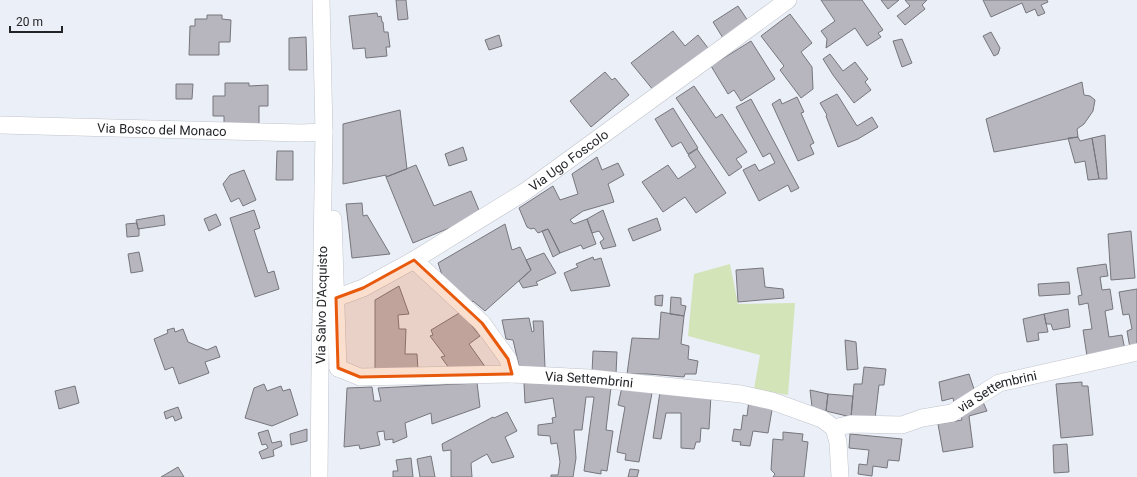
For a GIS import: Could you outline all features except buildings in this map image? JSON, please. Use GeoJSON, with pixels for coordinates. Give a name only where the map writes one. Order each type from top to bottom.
{"type":"FeatureCollection","features":[{"type":"Feature","properties":{"kind":"street","name":"Via Salvo D'Acquisto"},"geometry":{"type":"LineString","coordinates":[[319,477],[324,132],[321,0]]}},
{"type":"Feature","properties":{"kind":"street","name":"Via Ugo Foscolo"},"geometry":{"type":"LineString","coordinates":[[336,298],[363,288],[414,260],[526,191],[788,0]]}},
{"type":"Feature","properties":{"kind":"street","name":"Via Bosco del Monaco"},"geometry":{"type":"LineString","coordinates":[[0,125],[301,133],[324,132]]}},
{"type":"Feature","properties":{"kind":"street"},"geometry":{"type":"LineString","coordinates":[[324,132],[331,152],[338,368],[332,371],[327,390],[328,477]]}},
{"type":"Feature","properties":{"kind":"street"},"geometry":{"type":"LineString","coordinates":[[414,260],[482,323],[508,359],[512,374]]}},
{"type":"Feature","properties":{"kind":"street","name":"via Settembrini"},"geometry":{"type":"LineString","coordinates":[[834,428],[850,424],[902,425],[922,418],[952,413],[999,383],[1137,352]]}},
{"type":"Feature","properties":{"kind":"street","name":"Via Settembrini"},"geometry":{"type":"LineString","coordinates":[[338,368],[360,377],[512,374],[589,378],[741,394],[779,403],[822,419],[834,428]]}},
{"type":"Feature","properties":{"kind":"street"},"geometry":{"type":"LineString","coordinates":[[834,428],[838,442],[840,477]]}},
{"type":"Feature","properties":{"kind":"highlighted area"},"geometry":{"type":"Polygon","coordinates":[[[414,260],[482,323],[508,359],[512,374],[360,377],[338,368],[336,298],[363,288],[414,260]]]}},
{"type":"Feature","properties":{"kind":"green space"},"geometry":{"type":"Polygon","coordinates":[[[730,264],[738,304],[795,303],[788,395],[754,389],[760,355],[688,336],[694,274],[730,264]]]}}]}
